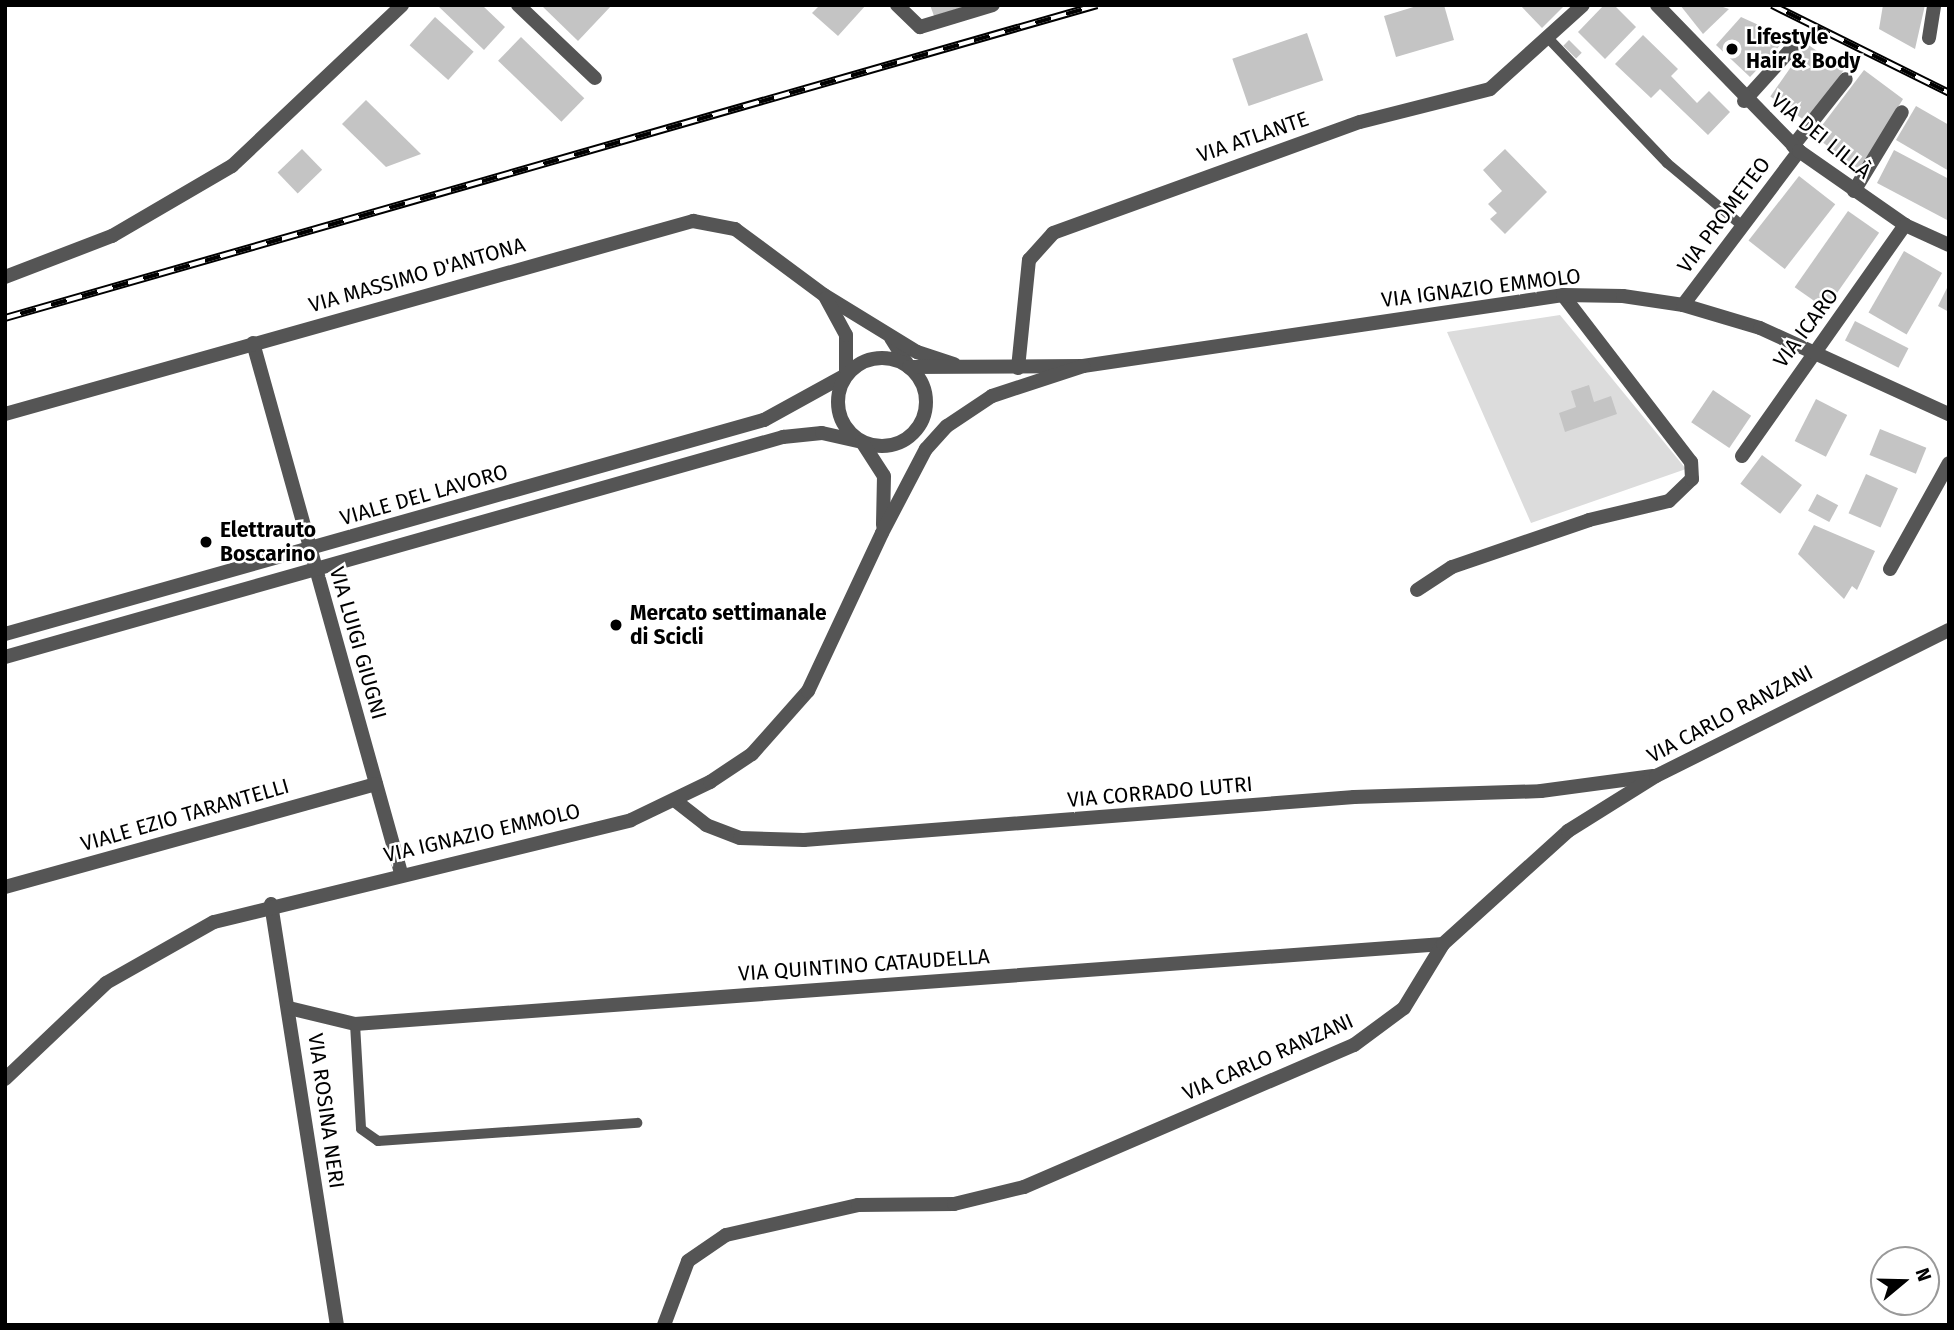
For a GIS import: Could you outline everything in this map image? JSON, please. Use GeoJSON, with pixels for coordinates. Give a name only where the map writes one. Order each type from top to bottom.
{"type":"FeatureCollection","features":[{"type":"Feature","properties":{"kind":"street"},"geometry":{"type":"LineString","coordinates":[[518,5],[596,78]]}},
{"type":"Feature","properties":{"kind":"street"},"geometry":{"type":"LineString","coordinates":[[897,5],[920,27],[993,5]]}},
{"type":"Feature","properties":{"kind":"street","name":"VIA ATLANTE"},"geometry":{"type":"LineString","coordinates":[[1018,368],[1029,260],[1053,233],[1360,122],[1490,89],[1583,5]]}},
{"type":"Feature","properties":{"kind":"street","name":"VIA DEI LILLÀ"},"geometry":{"type":"LineString","coordinates":[[1657,5],[1744,101],[1796,148],[1905,225],[1947,241]]}},
{"type":"Feature","properties":{"kind":"street"},"geometry":{"type":"LineString","coordinates":[[1930,38],[1934,5]]}},
{"type":"Feature","properties":{"kind":"street"},"geometry":{"type":"LineString","coordinates":[[5,277],[132,226],[232,166],[400,6]]}},
{"type":"Feature","properties":{"kind":"street"},"geometry":{"type":"LineString","coordinates":[[1744,101],[1793,47]]}},
{"type":"Feature","properties":{"kind":"street","name":"VIA PROMETEO"},"geometry":{"type":"LineString","coordinates":[[1683,305],[1846,79]]}},
{"type":"Feature","properties":{"kind":"street"},"geometry":{"type":"LineString","coordinates":[[1854,191],[1902,112]]}},
{"type":"Feature","properties":{"kind":"street","name":"VIA MASSIMO D'ANTONA"},"geometry":{"type":"LineString","coordinates":[[5,414],[693,221],[735,229],[824,295],[917,352],[970,369]]}},
{"type":"Feature","properties":{"kind":"street","name":"VIA ICARO"},"geometry":{"type":"LineString","coordinates":[[1742,456],[1818,352],[1905,225]]}},
{"type":"Feature","properties":{"kind":"street"},"geometry":{"type":"LineString","coordinates":[[824,295],[846,335],[846,375],[838,412],[884,476],[882,533]]}},
{"type":"Feature","properties":{"kind":"street"},"geometry":{"type":"LineString","coordinates":[[1417,590],[1452,567],[1589,520],[1669,501],[1692,479],[1691,462],[1563,295]]}},
{"type":"Feature","properties":{"kind":"street","name":"VIA IGNAZIO EMMOLO"},"geometry":{"type":"LineString","coordinates":[[1083,366],[1563,295],[1683,305],[1818,352],[1949,414]]}},
{"type":"Feature","properties":{"kind":"street"},"geometry":{"type":"LineString","coordinates":[[889,335],[909,366],[926,405],[930,426],[926,449]]}},
{"type":"Feature","properties":{"kind":"street","name":"VIA LUIGI GIUGNI"},"geometry":{"type":"LineString","coordinates":[[253,343],[401,873]]}},
{"type":"Feature","properties":{"kind":"street"},"geometry":{"type":"LineString","coordinates":[[846,375],[876,358],[909,366],[970,369],[1083,366]]}},
{"type":"Feature","properties":{"kind":"street"},"geometry":{"type":"LineString","coordinates":[[5,657],[783,437],[822,433],[862,443],[897,444],[968,408],[1083,366]]}},
{"type":"Feature","properties":{"kind":"street","name":"VIALE DEL LAVORO"},"geometry":{"type":"LineString","coordinates":[[5,634],[739,428],[846,375]]}},
{"type":"Feature","properties":{"kind":"street"},"geometry":{"type":"LineString","coordinates":[[912,435],[926,405]]}},
{"type":"Feature","properties":{"kind":"street"},"geometry":{"type":"LineString","coordinates":[[926,449],[968,408]]}},
{"type":"Feature","properties":{"kind":"street","name":"VIA IGNAZIO EMMOLO"},"geometry":{"type":"LineString","coordinates":[[5,1079],[106,983],[214,922],[271,904],[631,820],[677,803],[752,754],[801,700],[926,449]]}},
{"type":"Feature","properties":{"kind":"street"},"geometry":{"type":"LineString","coordinates":[[1890,569],[1949,463]]}},
{"type":"Feature","properties":{"kind":"street","name":"VIA CARLO RANZANI"},"geometry":{"type":"LineString","coordinates":[[664,1325],[674,1286],[702,1246],[793,1216],[858,1205],[954,1204],[1024,1187],[1354,1045],[1404,1009],[1443,944],[1538,852],[1656,776],[1949,630]]}},
{"type":"Feature","properties":{"kind":"street","name":"VIA CORRADO LUTRI"},"geometry":{"type":"LineString","coordinates":[[677,803],[706,825],[740,838],[804,840],[1354,797],[1541,790],[1656,776]]}},
{"type":"Feature","properties":{"kind":"street","name":"VIALE EZIO TARANTELLI"},"geometry":{"type":"LineString","coordinates":[[5,887],[376,784]]}},
{"type":"Feature","properties":{"kind":"street","name":"VIA ROSINA NERI"},"geometry":{"type":"LineString","coordinates":[[271,904],[337,1325]]}},
{"type":"Feature","properties":{"kind":"street","name":"VIA QUINTINO CATAUDELLA"},"geometry":{"type":"LineString","coordinates":[[289,1007],[355,1024],[1443,944]]}},
{"type":"Feature","properties":{"kind":"lane"},"geometry":{"type":"LineString","coordinates":[[1548,38],[1667,163],[1740,225]]}},
{"type":"Feature","properties":{"kind":"lane"},"geometry":{"type":"LineString","coordinates":[[355,1024],[361,1129],[378,1141],[637,1123]]}},
{"type":"Feature","properties":{"kind":"shaded area"},"geometry":{"type":"Polygon","coordinates":[[[1560,315],[1686,469],[1531,523],[1447,332],[1560,315]]]}},
{"type":"Feature","properties":{"kind":"building"},"geometry":{"type":"Polygon","coordinates":[[[437,5],[482,5],[505,27],[484,50],[437,5]]]}},
{"type":"Feature","properties":{"kind":"building"},"geometry":{"type":"Polygon","coordinates":[[[541,5],[612,5],[578,41],[541,5]]]}},
{"type":"Feature","properties":{"kind":"building"},"geometry":{"type":"Polygon","coordinates":[[[820,5],[866,5],[838,36],[812,13],[820,5]]]}},
{"type":"Feature","properties":{"kind":"building"},"geometry":{"type":"Polygon","coordinates":[[[930,5],[967,5],[967,6],[934,16],[930,5]]]}},
{"type":"Feature","properties":{"kind":"building"},"geometry":{"type":"Polygon","coordinates":[[[1420,5],[1444,5],[1454,40],[1396,57],[1384,16],[1420,5]]]}},
{"type":"Feature","properties":{"kind":"building"},"geometry":{"type":"Polygon","coordinates":[[[1520,5],[1565,5],[1542,28],[1520,5]]]}},
{"type":"Feature","properties":{"kind":"building"},"geometry":{"type":"Polygon","coordinates":[[[1604,5],[1614,5],[1636,27],[1605,59],[1578,32],[1604,5]]]}},
{"type":"Feature","properties":{"kind":"building"},"geometry":{"type":"Polygon","coordinates":[[[1680,5],[1717,5],[1729,9],[1703,34],[1680,5]]]}},
{"type":"Feature","properties":{"kind":"building"},"geometry":{"type":"Polygon","coordinates":[[[1883,5],[1925,5],[1915,49],[1879,29],[1883,5]]]}},
{"type":"Feature","properties":{"kind":"building"},"geometry":{"type":"Polygon","coordinates":[[[435,17],[474,52],[448,80],[410,45],[435,17]]]}},
{"type":"Feature","properties":{"kind":"building"},"geometry":{"type":"Polygon","coordinates":[[[1741,17],[1787,38],[1750,77],[1716,45],[1741,17]]]}},
{"type":"Feature","properties":{"kind":"building"},"geometry":{"type":"Polygon","coordinates":[[[1307,33],[1323,80],[1249,106],[1232,59],[1307,33]]]}},
{"type":"Feature","properties":{"kind":"building"},"geometry":{"type":"Polygon","coordinates":[[[1643,35],[1678,69],[1671,76],[1697,103],[1709,91],[1730,112],[1708,135],[1660,89],[1651,98],[1615,64],[1643,35]]]}},
{"type":"Feature","properties":{"kind":"building"},"geometry":{"type":"Polygon","coordinates":[[[521,37],[584,98],[561,122],[498,61],[521,37]]]}},
{"type":"Feature","properties":{"kind":"building"},"geometry":{"type":"Polygon","coordinates":[[[1569,40],[1582,53],[1576,58],[1563,46],[1569,40]]]}},
{"type":"Feature","properties":{"kind":"building"},"geometry":{"type":"Polygon","coordinates":[[[1807,44],[1844,70],[1807,122],[1770,96],[1807,44]]]}},
{"type":"Feature","properties":{"kind":"building"},"geometry":{"type":"Polygon","coordinates":[[[1864,70],[1903,99],[1860,170],[1814,136],[1864,70]]]}},
{"type":"Feature","properties":{"kind":"building"},"geometry":{"type":"Polygon","coordinates":[[[366,100],[421,154],[386,167],[342,124],[366,100]]]}},
{"type":"Feature","properties":{"kind":"building"},"geometry":{"type":"Polygon","coordinates":[[[1916,106],[1949,125],[1949,171],[1896,140],[1916,106]]]}},
{"type":"Feature","properties":{"kind":"building"},"geometry":{"type":"Polygon","coordinates":[[[302,149],[322,170],[298,193],[278,173],[302,149]]]}},
{"type":"Feature","properties":{"kind":"building"},"geometry":{"type":"Polygon","coordinates":[[[1505,149],[1547,192],[1505,234],[1490,219],[1497,213],[1488,204],[1502,191],[1483,170],[1505,149]]]}},
{"type":"Feature","properties":{"kind":"building"},"geometry":{"type":"Polygon","coordinates":[[[1894,150],[1949,179],[1949,221],[1877,183],[1894,150]]]}},
{"type":"Feature","properties":{"kind":"building"},"geometry":{"type":"Polygon","coordinates":[[[1799,176],[1835,204],[1785,269],[1749,241],[1799,176]]]}},
{"type":"Feature","properties":{"kind":"building"},"geometry":{"type":"Polygon","coordinates":[[[1848,211],[1879,233],[1826,309],[1795,287],[1848,211]]]}},
{"type":"Feature","properties":{"kind":"building"},"geometry":{"type":"Polygon","coordinates":[[[1904,251],[1942,273],[1907,334],[1868,312],[1904,251]]]}},
{"type":"Feature","properties":{"kind":"building"},"geometry":{"type":"Polygon","coordinates":[[[1949,284],[1949,312],[1938,306],[1949,284]]]}},
{"type":"Feature","properties":{"kind":"building"},"geometry":{"type":"Polygon","coordinates":[[[1855,321],[1908,348],[1898,368],[1845,341],[1855,321]]]}},
{"type":"Feature","properties":{"kind":"building"},"geometry":{"type":"Polygon","coordinates":[[[1589,385],[1594,402],[1611,396],[1617,414],[1565,432],[1559,413],[1576,407],[1571,391],[1589,385]]]}},
{"type":"Feature","properties":{"kind":"building"},"geometry":{"type":"Polygon","coordinates":[[[1713,390],[1751,416],[1729,448],[1691,422],[1713,390]]]}},
{"type":"Feature","properties":{"kind":"building"},"geometry":{"type":"Polygon","coordinates":[[[1816,399],[1847,415],[1826,457],[1795,441],[1816,399]]]}},
{"type":"Feature","properties":{"kind":"building"},"geometry":{"type":"Polygon","coordinates":[[[1880,429],[1926,448],[1916,474],[1870,455],[1880,429]]]}},
{"type":"Feature","properties":{"kind":"building"},"geometry":{"type":"Polygon","coordinates":[[[1762,455],[1802,485],[1780,514],[1740,484],[1762,455]]]}},
{"type":"Feature","properties":{"kind":"building"},"geometry":{"type":"Polygon","coordinates":[[[1866,474],[1898,488],[1880,528],[1849,513],[1866,474]]]}},
{"type":"Feature","properties":{"kind":"building"},"geometry":{"type":"Polygon","coordinates":[[[1817,494],[1838,505],[1829,522],[1808,511],[1817,494]]]}},
{"type":"Feature","properties":{"kind":"building"},"geometry":{"type":"Polygon","coordinates":[[[1814,525],[1875,551],[1857,590],[1852,586],[1844,599],[1798,554],[1814,525]]]}},
{"type":"Feature","properties":{"kind":"railway"},"geometry":{"type":"LineString","coordinates":[[5,318],[1097,5]]}},
{"type":"Feature","properties":{"kind":"railway"},"geometry":{"type":"LineString","coordinates":[[1772,5],[1949,93]]}},
{"type":"Feature","properties":{"kind":"place","name":"Lifestyle Hair & Body"},"geometry":{"type":"Point","coordinates":[1732,49]}},
{"type":"Feature","properties":{"kind":"place","name":"Elettrauto Boscarino"},"geometry":{"type":"Point","coordinates":[206,542]}},
{"type":"Feature","properties":{"kind":"place","name":"Mercato settimanale di Scicli"},"geometry":{"type":"Point","coordinates":[616,625]}}]}
